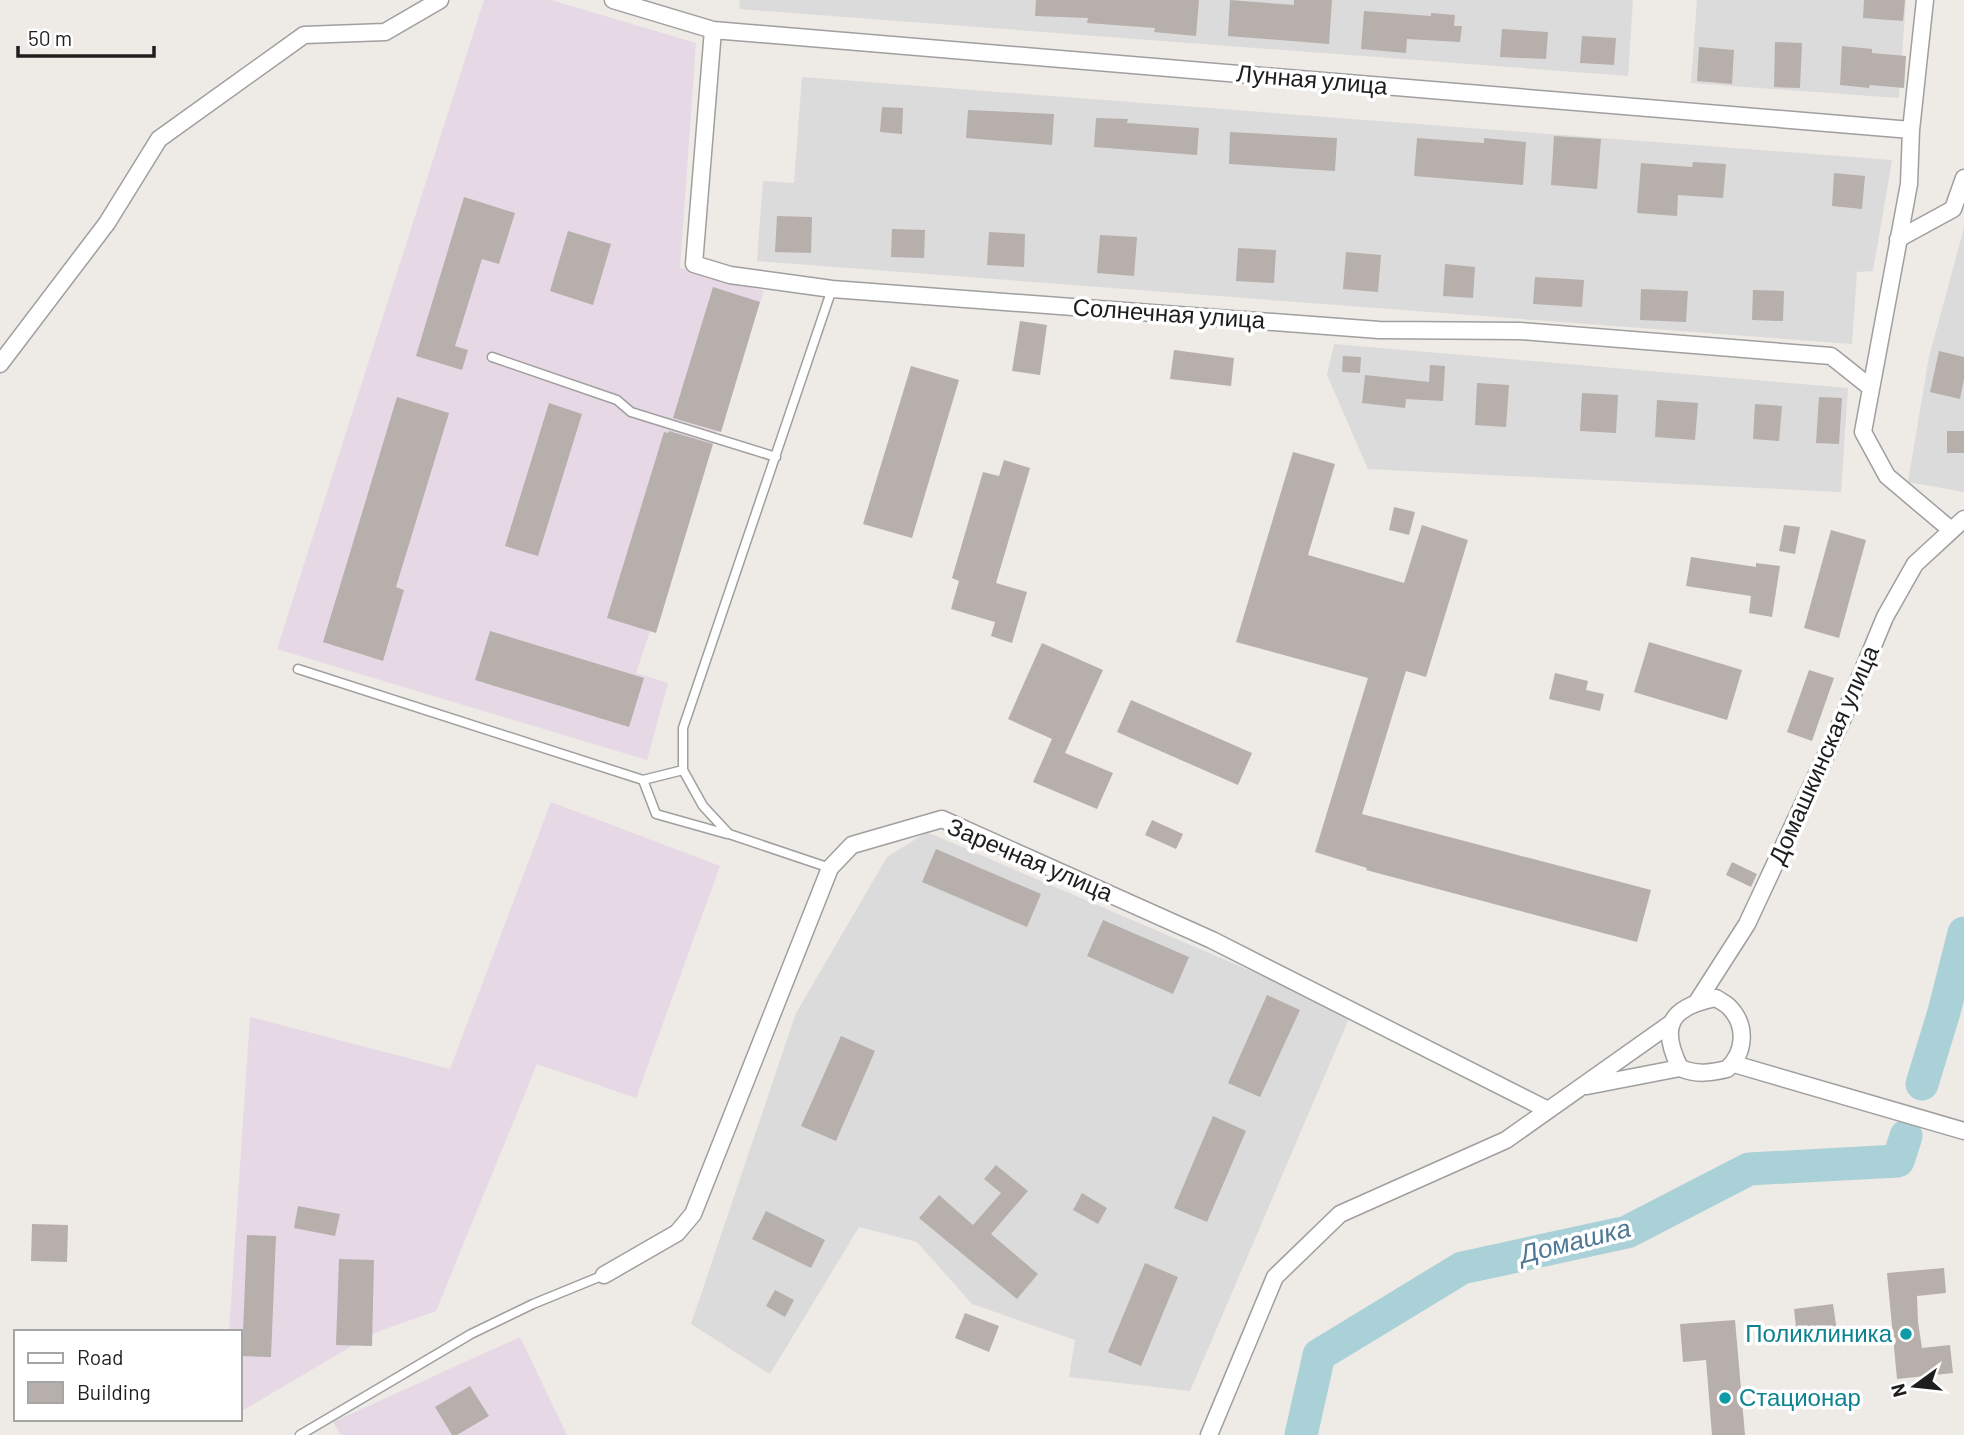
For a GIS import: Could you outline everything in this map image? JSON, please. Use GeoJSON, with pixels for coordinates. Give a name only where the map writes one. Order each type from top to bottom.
{"type":"FeatureCollection","features":[{"type":"Feature","properties":{"kind":"street"},"geometry":{"type":"LineString","coordinates":[[0,364],[107,223],[159,139],[304,34],[385,32],[440,0]]}},
{"type":"Feature","properties":{"kind":"street","name":"Лунная улица"},"geometry":{"type":"LineString","coordinates":[[613,0],[713,30],[1911,130]]}},
{"type":"Feature","properties":{"kind":"street"},"geometry":{"type":"LineString","coordinates":[[1924,0],[1911,130],[1911,165],[1863,432],[1887,476],[1951,530]]}},
{"type":"Feature","properties":{"kind":"street","name":"Солнечная улица"},"geometry":{"type":"LineString","coordinates":[[713,30],[694,264],[730,275],[832,289],[1379,330],[1520,331],[1830,356],[1870,387]]}},
{"type":"Feature","properties":{"kind":"street"},"geometry":{"type":"LineString","coordinates":[[1898,239],[1953,209],[1964,178]]}},
{"type":"Feature","properties":{"kind":"street","name":"Домашкинская улица"},"geometry":{"type":"LineString","coordinates":[[1697,1002],[1747,924],[1843,718],[1885,618],[1915,564],[1964,519]]}},
{"type":"Feature","properties":{"kind":"street","name":"Заречная улица"},"geometry":{"type":"LineString","coordinates":[[604,1275],[677,1233],[693,1214],[830,868],[852,845],[942,819],[1212,940],[1548,1110]]}},
{"type":"Feature","properties":{"kind":"street"},"geometry":{"type":"LineString","coordinates":[[1209,1435],[1275,1277],[1340,1214],[1506,1140],[1697,1002],[1716,998],[1730,1007],[1742,1029],[1741,1052],[1727,1069],[1692,1073],[1680,1068],[1581,1087]]}},
{"type":"Feature","properties":{"kind":"street"},"geometry":{"type":"LineString","coordinates":[[1670,1024],[1668,1036],[1671,1050],[1680,1068]]}},
{"type":"Feature","properties":{"kind":"street"},"geometry":{"type":"LineString","coordinates":[[1734,1063],[1964,1131]]}},
{"type":"Feature","properties":{"kind":"lane"},"geometry":{"type":"LineString","coordinates":[[729,834],[703,806],[683,770],[683,728],[832,289]]}},
{"type":"Feature","properties":{"kind":"lane"},"geometry":{"type":"LineString","coordinates":[[492,357],[617,400],[631,412],[776,457]]}},
{"type":"Feature","properties":{"kind":"lane"},"geometry":{"type":"LineString","coordinates":[[298,669],[643,780],[683,770]]}},
{"type":"Feature","properties":{"kind":"lane"},"geometry":{"type":"LineString","coordinates":[[643,780],[656,814],[729,834],[830,868]]}},
{"type":"Feature","properties":{"kind":"lane"},"geometry":{"type":"LineString","coordinates":[[300,1435],[471,1334],[533,1304],[604,1275]]}},
{"type":"Feature","properties":{"kind":"shaded area"},"geometry":{"type":"Polygon","coordinates":[[[484,0],[551,0],[696,43],[680,268],[764,291],[636,673],[668,683],[647,760],[277,649],[484,0]]]}},
{"type":"Feature","properties":{"kind":"shaded area"},"geometry":{"type":"Polygon","coordinates":[[[740,0],[1633,0],[1628,76],[739,9],[740,0]]]}},
{"type":"Feature","properties":{"kind":"shaded area"},"geometry":{"type":"Polygon","coordinates":[[[1697,0],[1906,0],[1899,98],[1691,83],[1697,0]]]}},
{"type":"Feature","properties":{"kind":"shaded area"},"geometry":{"type":"Polygon","coordinates":[[[802,77],[1892,160],[1873,271],[1857,272],[1852,344],[757,261],[763,181],[794,183],[802,77]]]}},
{"type":"Feature","properties":{"kind":"shaded area"},"geometry":{"type":"Polygon","coordinates":[[[1964,228],[1964,492],[1908,482],[1929,357],[1964,228]]]}},
{"type":"Feature","properties":{"kind":"shaded area"},"geometry":{"type":"Polygon","coordinates":[[[1334,344],[1848,388],[1841,492],[1368,469],[1327,375],[1334,344]]]}},
{"type":"Feature","properties":{"kind":"shaded area"},"geometry":{"type":"Polygon","coordinates":[[[551,802],[720,866],[636,1098],[537,1064],[436,1311],[374,1333],[242,1411],[242,1330],[229,1330],[250,1017],[450,1069],[551,802]]]}},
{"type":"Feature","properties":{"kind":"shaded area"},"geometry":{"type":"Polygon","coordinates":[[[927,832],[1351,1014],[1190,1391],[1069,1377],[1075,1340],[972,1304],[917,1242],[859,1227],[770,1374],[691,1324],[796,1013],[887,857],[927,832]]]}},
{"type":"Feature","properties":{"kind":"shaded area"},"geometry":{"type":"Polygon","coordinates":[[[520,1337],[567,1435],[341,1435],[333,1422],[520,1337]]]}},
{"type":"Feature","properties":{"kind":"building"},"geometry":{"type":"Polygon","coordinates":[[[1036,0],[1199,0],[1196,36],[1154,32],[1155,28],[1087,23],[1088,18],[1035,16],[1036,0]]]}},
{"type":"Feature","properties":{"kind":"building"},"geometry":{"type":"Polygon","coordinates":[[[1230,0],[1294,5],[1294,0],[1332,0],[1329,44],[1228,36],[1230,0]]]}},
{"type":"Feature","properties":{"kind":"building"},"geometry":{"type":"Polygon","coordinates":[[[1864,0],[1905,0],[1903,21],[1863,18],[1864,0]]]}},
{"type":"Feature","properties":{"kind":"building"},"geometry":{"type":"Polygon","coordinates":[[[1364,11],[1455,15],[1454,26],[1462,26],[1460,42],[1407,39],[1406,53],[1361,49],[1364,11]]]}},
{"type":"Feature","properties":{"kind":"building"},"geometry":{"type":"Polygon","coordinates":[[[1502,29],[1548,32],[1546,59],[1500,57],[1502,29]]]}},
{"type":"Feature","properties":{"kind":"building"},"geometry":{"type":"Polygon","coordinates":[[[1582,36],[1616,38],[1614,65],[1580,63],[1582,36]]]}},
{"type":"Feature","properties":{"kind":"building"},"geometry":{"type":"Polygon","coordinates":[[[1775,42],[1802,43],[1800,88],[1774,87],[1775,42]]]}},
{"type":"Feature","properties":{"kind":"building"},"geometry":{"type":"Polygon","coordinates":[[[1842,46],[1872,49],[1872,53],[1906,56],[1904,88],[1840,85],[1842,46]]]}},
{"type":"Feature","properties":{"kind":"building"},"geometry":{"type":"Polygon","coordinates":[[[1699,47],[1734,50],[1732,84],[1697,81],[1699,47]]]}},
{"type":"Feature","properties":{"kind":"building"},"geometry":{"type":"Polygon","coordinates":[[[882,107],[903,108],[902,134],[880,132],[882,107]]]}},
{"type":"Feature","properties":{"kind":"building"},"geometry":{"type":"Polygon","coordinates":[[[968,110],[1054,114],[1052,145],[966,138],[968,110]]]}},
{"type":"Feature","properties":{"kind":"building"},"geometry":{"type":"Polygon","coordinates":[[[1096,118],[1199,128],[1197,155],[1094,147],[1096,118]]]}},
{"type":"Feature","properties":{"kind":"building"},"geometry":{"type":"Polygon","coordinates":[[[1230,132],[1337,138],[1335,171],[1229,164],[1230,132]]]}},
{"type":"Feature","properties":{"kind":"building"},"geometry":{"type":"Polygon","coordinates":[[[1554,136],[1601,139],[1597,189],[1551,185],[1554,136]]]}},
{"type":"Feature","properties":{"kind":"building"},"geometry":{"type":"Polygon","coordinates":[[[1417,138],[1484,143],[1484,138],[1526,142],[1523,185],[1414,176],[1417,138]]]}},
{"type":"Feature","properties":{"kind":"building"},"geometry":{"type":"Polygon","coordinates":[[[1693,162],[1726,164],[1723,198],[1678,195],[1677,216],[1637,213],[1641,163],[1692,167],[1693,162]]]}},
{"type":"Feature","properties":{"kind":"building"},"geometry":{"type":"Polygon","coordinates":[[[1834,173],[1865,176],[1862,209],[1832,206],[1834,173]]]}},
{"type":"Feature","properties":{"kind":"building"},"geometry":{"type":"Polygon","coordinates":[[[464,197],[515,213],[499,264],[482,259],[455,346],[468,350],[462,370],[416,356],[464,197]]]}},
{"type":"Feature","properties":{"kind":"building"},"geometry":{"type":"Polygon","coordinates":[[[777,216],[812,217],[811,253],[775,252],[777,216]]]}},
{"type":"Feature","properties":{"kind":"building"},"geometry":{"type":"Polygon","coordinates":[[[892,229],[925,230],[924,258],[891,257],[892,229]]]}},
{"type":"Feature","properties":{"kind":"building"},"geometry":{"type":"Polygon","coordinates":[[[568,231],[611,244],[593,305],[550,291],[568,231]]]}},
{"type":"Feature","properties":{"kind":"building"},"geometry":{"type":"Polygon","coordinates":[[[989,232],[1025,234],[1024,267],[987,265],[989,232]]]}},
{"type":"Feature","properties":{"kind":"building"},"geometry":{"type":"Polygon","coordinates":[[[1100,235],[1137,237],[1134,276],[1097,273],[1100,235]]]}},
{"type":"Feature","properties":{"kind":"building"},"geometry":{"type":"Polygon","coordinates":[[[1238,248],[1276,250],[1274,283],[1236,281],[1238,248]]]}},
{"type":"Feature","properties":{"kind":"building"},"geometry":{"type":"Polygon","coordinates":[[[1346,252],[1381,255],[1378,292],[1343,289],[1346,252]]]}},
{"type":"Feature","properties":{"kind":"building"},"geometry":{"type":"Polygon","coordinates":[[[1445,264],[1475,267],[1473,298],[1443,296],[1445,264]]]}},
{"type":"Feature","properties":{"kind":"building"},"geometry":{"type":"Polygon","coordinates":[[[1535,277],[1584,280],[1582,307],[1533,304],[1535,277]]]}},
{"type":"Feature","properties":{"kind":"building"},"geometry":{"type":"Polygon","coordinates":[[[713,287],[760,302],[721,432],[673,418],[713,287]]]}},
{"type":"Feature","properties":{"kind":"building"},"geometry":{"type":"Polygon","coordinates":[[[1641,289],[1688,291],[1686,322],[1640,320],[1641,289]]]}},
{"type":"Feature","properties":{"kind":"building"},"geometry":{"type":"Polygon","coordinates":[[[1753,290],[1784,291],[1783,321],[1752,320],[1753,290]]]}},
{"type":"Feature","properties":{"kind":"building"},"geometry":{"type":"Polygon","coordinates":[[[1020,321],[1047,325],[1040,375],[1012,371],[1020,321]]]}},
{"type":"Feature","properties":{"kind":"building"},"geometry":{"type":"Polygon","coordinates":[[[1174,350],[1234,358],[1231,386],[1170,379],[1174,350]]]}},
{"type":"Feature","properties":{"kind":"building"},"geometry":{"type":"Polygon","coordinates":[[[1939,351],[1964,357],[1960,399],[1930,392],[1939,351]]]}},
{"type":"Feature","properties":{"kind":"building"},"geometry":{"type":"Polygon","coordinates":[[[1343,356],[1361,357],[1360,373],[1342,372],[1343,356]]]}},
{"type":"Feature","properties":{"kind":"building"},"geometry":{"type":"Polygon","coordinates":[[[1430,365],[1445,366],[1443,401],[1406,399],[1405,408],[1362,403],[1365,375],[1429,382],[1430,365]]]}},
{"type":"Feature","properties":{"kind":"building"},"geometry":{"type":"Polygon","coordinates":[[[911,366],[959,380],[912,538],[863,524],[911,366]]]}},
{"type":"Feature","properties":{"kind":"building"},"geometry":{"type":"Polygon","coordinates":[[[1477,383],[1509,385],[1506,427],[1475,425],[1477,383]]]}},
{"type":"Feature","properties":{"kind":"building"},"geometry":{"type":"Polygon","coordinates":[[[1582,393],[1618,395],[1616,433],[1580,431],[1582,393]]]}},
{"type":"Feature","properties":{"kind":"building"},"geometry":{"type":"Polygon","coordinates":[[[397,397],[449,413],[396,587],[404,590],[383,661],[323,642],[397,397]]]}},
{"type":"Feature","properties":{"kind":"building"},"geometry":{"type":"Polygon","coordinates":[[[1819,397],[1842,398],[1839,444],[1816,443],[1819,397]]]}},
{"type":"Feature","properties":{"kind":"building"},"geometry":{"type":"Polygon","coordinates":[[[1657,400],[1698,403],[1695,440],[1655,437],[1657,400]]]}},
{"type":"Feature","properties":{"kind":"building"},"geometry":{"type":"Polygon","coordinates":[[[549,403],[582,414],[538,556],[505,546],[549,403]]]}},
{"type":"Feature","properties":{"kind":"building"},"geometry":{"type":"Polygon","coordinates":[[[1755,404],[1782,406],[1779,441],[1753,439],[1755,404]]]}},
{"type":"Feature","properties":{"kind":"building"},"geometry":{"type":"Polygon","coordinates":[[[669,431],[713,444],[656,633],[607,618],[664,432],[669,431]]]}},
{"type":"Feature","properties":{"kind":"building"},"geometry":{"type":"Polygon","coordinates":[[[1947,431],[1964,431],[1964,453],[1947,453],[1947,431]]]}},
{"type":"Feature","properties":{"kind":"building"},"geometry":{"type":"Polygon","coordinates":[[[1293,452],[1335,464],[1308,555],[1404,583],[1422,525],[1468,540],[1426,677],[1406,671],[1362,814],[1651,890],[1637,942],[1366,870],[1367,868],[1315,852],[1368,678],[1236,642],[1293,452]]]}},
{"type":"Feature","properties":{"kind":"building"},"geometry":{"type":"Polygon","coordinates":[[[1004,460],[1030,468],[996,583],[1027,592],[1012,643],[991,636],[995,622],[951,609],[959,581],[952,578],[983,472],[999,476],[1004,460]]]}},
{"type":"Feature","properties":{"kind":"building"},"geometry":{"type":"Polygon","coordinates":[[[1394,507],[1415,512],[1409,535],[1389,530],[1394,507]]]}},
{"type":"Feature","properties":{"kind":"building"},"geometry":{"type":"Polygon","coordinates":[[[1784,525],[1800,527],[1795,554],[1779,551],[1784,525]]]}},
{"type":"Feature","properties":{"kind":"building"},"geometry":{"type":"Polygon","coordinates":[[[1831,530],[1866,540],[1839,638],[1804,628],[1831,530]]]}},
{"type":"Feature","properties":{"kind":"building"},"geometry":{"type":"Polygon","coordinates":[[[1691,557],[1756,567],[1756,563],[1780,566],[1772,617],[1749,613],[1751,596],[1686,586],[1691,557]]]}},
{"type":"Feature","properties":{"kind":"building"},"geometry":{"type":"Polygon","coordinates":[[[490,631],[644,678],[629,727],[475,680],[490,631]]]}},
{"type":"Feature","properties":{"kind":"building"},"geometry":{"type":"Polygon","coordinates":[[[1649,642],[1742,670],[1727,720],[1634,692],[1649,642]]]}},
{"type":"Feature","properties":{"kind":"building"},"geometry":{"type":"Polygon","coordinates":[[[1042,643],[1103,670],[1065,753],[1113,773],[1097,809],[1033,782],[1052,739],[1008,719],[1042,643]]]}},
{"type":"Feature","properties":{"kind":"building"},"geometry":{"type":"Polygon","coordinates":[[[1809,670],[1834,678],[1812,741],[1787,732],[1809,670]]]}},
{"type":"Feature","properties":{"kind":"building"},"geometry":{"type":"Polygon","coordinates":[[[1555,673],[1588,681],[1586,690],[1604,694],[1600,711],[1549,699],[1555,673]]]}},
{"type":"Feature","properties":{"kind":"building"},"geometry":{"type":"Polygon","coordinates":[[[1131,700],[1252,753],[1238,785],[1117,732],[1131,700]]]}},
{"type":"Feature","properties":{"kind":"building"},"geometry":{"type":"Polygon","coordinates":[[[1152,820],[1183,834],[1176,849],[1145,835],[1152,820]]]}},
{"type":"Feature","properties":{"kind":"building"},"geometry":{"type":"Polygon","coordinates":[[[936,849],[1041,894],[1027,927],[922,882],[936,849]]]}},
{"type":"Feature","properties":{"kind":"building"},"geometry":{"type":"Polygon","coordinates":[[[1732,862],[1757,874],[1751,887],[1726,875],[1732,862]]]}},
{"type":"Feature","properties":{"kind":"building"},"geometry":{"type":"Polygon","coordinates":[[[1103,920],[1189,957],[1173,994],[1087,956],[1103,920]]]}},
{"type":"Feature","properties":{"kind":"building"},"geometry":{"type":"Polygon","coordinates":[[[1267,995],[1300,1010],[1260,1097],[1228,1083],[1267,995]]]}},
{"type":"Feature","properties":{"kind":"building"},"geometry":{"type":"Polygon","coordinates":[[[841,1036],[875,1051],[836,1141],[801,1126],[841,1036]]]}},
{"type":"Feature","properties":{"kind":"building"},"geometry":{"type":"Polygon","coordinates":[[[1213,1116],[1246,1131],[1207,1222],[1174,1208],[1213,1116]]]}},
{"type":"Feature","properties":{"kind":"building"},"geometry":{"type":"Polygon","coordinates":[[[996,1165],[1028,1191],[991,1234],[1038,1274],[1017,1299],[919,1218],[939,1195],[973,1225],[1001,1193],[984,1179],[996,1165]]]}},
{"type":"Feature","properties":{"kind":"building"},"geometry":{"type":"Polygon","coordinates":[[[1082,1193],[1107,1208],[1098,1224],[1073,1210],[1082,1193]]]}},
{"type":"Feature","properties":{"kind":"building"},"geometry":{"type":"Polygon","coordinates":[[[298,1206],[340,1214],[335,1236],[294,1228],[298,1206]]]}},
{"type":"Feature","properties":{"kind":"building"},"geometry":{"type":"Polygon","coordinates":[[[766,1211],[825,1240],[811,1268],[752,1239],[766,1211]]]}},
{"type":"Feature","properties":{"kind":"building"},"geometry":{"type":"Polygon","coordinates":[[[32,1224],[68,1225],[67,1262],[31,1261],[32,1224]]]}},
{"type":"Feature","properties":{"kind":"building"},"geometry":{"type":"Polygon","coordinates":[[[247,1235],[276,1236],[271,1357],[242,1356],[247,1235]]]}},
{"type":"Feature","properties":{"kind":"building"},"geometry":{"type":"Polygon","coordinates":[[[339,1259],[374,1260],[372,1346],[336,1345],[339,1259]]]}},
{"type":"Feature","properties":{"kind":"building"},"geometry":{"type":"Polygon","coordinates":[[[1145,1263],[1178,1277],[1141,1366],[1108,1352],[1145,1263]]]}},
{"type":"Feature","properties":{"kind":"building","name":"Поликлиника"},"geometry":{"type":"Polygon","coordinates":[[[1944,1268],[1946,1293],[1917,1296],[1918,1322],[1922,1348],[1950,1345],[1953,1373],[1897,1379],[1887,1273],[1944,1268]]]}},
{"type":"Feature","properties":{"kind":"building"},"geometry":{"type":"Polygon","coordinates":[[[775,1290],[794,1300],[785,1317],[766,1306],[775,1290]]]}},
{"type":"Feature","properties":{"kind":"building"},"geometry":{"type":"Polygon","coordinates":[[[1833,1304],[1837,1331],[1797,1337],[1794,1309],[1833,1304]]]}},
{"type":"Feature","properties":{"kind":"building"},"geometry":{"type":"Polygon","coordinates":[[[965,1313],[999,1326],[989,1352],[955,1338],[965,1313]]]}},
{"type":"Feature","properties":{"kind":"building","name":"Стационар"},"geometry":{"type":"Polygon","coordinates":[[[1735,1320],[1745,1435],[1712,1435],[1706,1360],[1683,1362],[1680,1324],[1735,1320]]]}},
{"type":"Feature","properties":{"kind":"building"},"geometry":{"type":"Polygon","coordinates":[[[470,1386],[489,1416],[457,1435],[452,1435],[435,1407],[470,1386]]]}},
{"type":"Feature","properties":{"kind":"waterway","name":"Домашка"},"geometry":{"type":"LineString","coordinates":[[1922,1084],[1964,933]]}},
{"type":"Feature","properties":{"kind":"waterway","name":"Домашка"},"geometry":{"type":"LineString","coordinates":[[1301,1435],[1319,1355],[1462,1268],[1627,1232],[1749,1169],[1898,1161],[1906,1136]]}},
{"type":"Feature","properties":{"kind":"place","name":"Поликлиника"},"geometry":{"type":"Point","coordinates":[1906,1334]}},
{"type":"Feature","properties":{"kind":"place","name":"Стационар"},"geometry":{"type":"Point","coordinates":[1725,1398]}}]}
